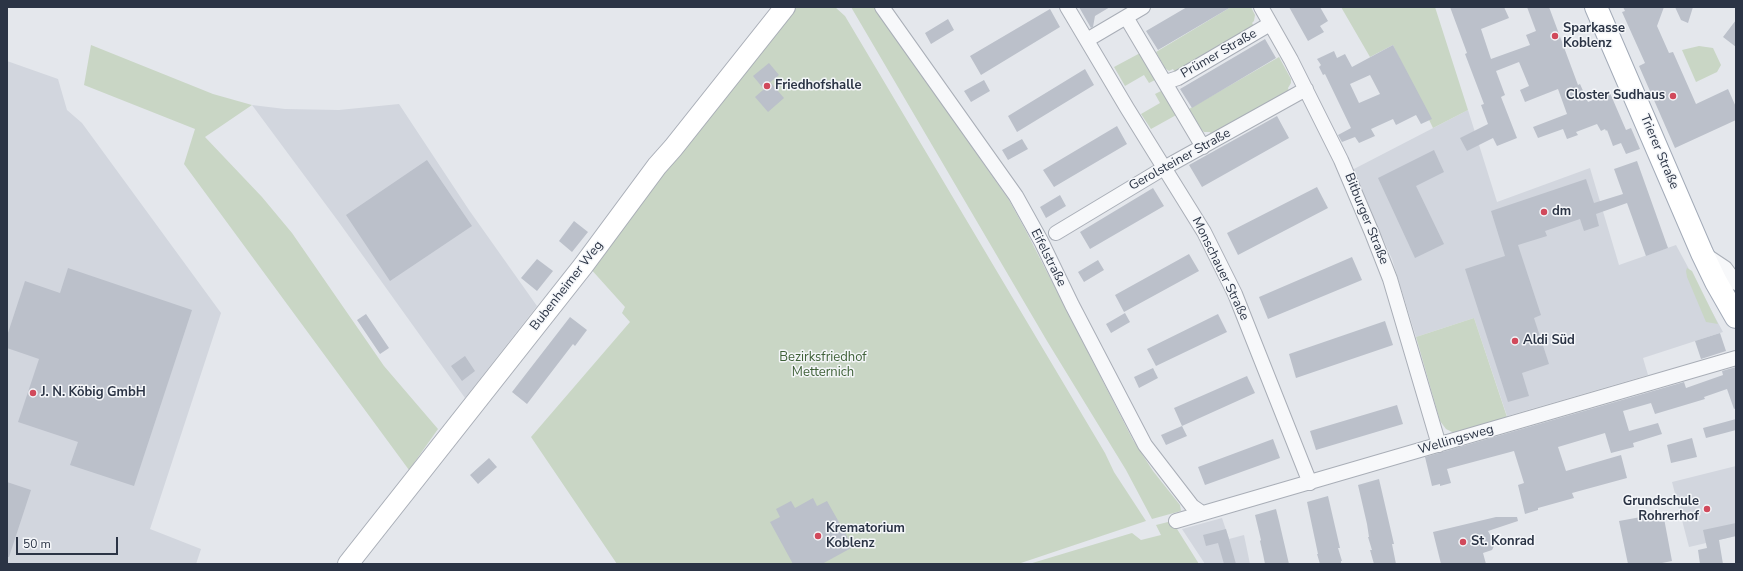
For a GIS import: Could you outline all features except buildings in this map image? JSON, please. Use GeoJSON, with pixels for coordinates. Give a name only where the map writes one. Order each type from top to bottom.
{"type":"FeatureCollection","features":[{"type":"Feature","properties":{"kind":"main road","name":"Trierer Straße"},"geometry":{"type":"LineString","coordinates":[[1596,7],[1702,253],[1716,282],[1736,317]]}},
{"type":"Feature","properties":{"kind":"street","name":"Bubenheimer Weg"},"geometry":{"type":"LineString","coordinates":[[348,564],[583,266],[656,166],[673,148],[785,7]]}},
{"type":"Feature","properties":{"kind":"street","name":"Eifelstraße"},"geometry":{"type":"LineString","coordinates":[[882,7],[1016,196],[1041,241],[1075,312],[1145,445],[1192,506],[1202,513]]}},
{"type":"Feature","properties":{"kind":"street","name":"Monschauer Straße"},"geometry":{"type":"LineString","coordinates":[[1067,7],[1204,232],[1235,294],[1310,483]]}},
{"type":"Feature","properties":{"kind":"street"},"geometry":{"type":"LineString","coordinates":[[1087,40],[1144,7]]}},
{"type":"Feature","properties":{"kind":"street","name":"Bitburger Straße"},"geometry":{"type":"LineString","coordinates":[[1261,7],[1306,89],[1343,164],[1390,279],[1439,444]]}},
{"type":"Feature","properties":{"kind":"street","name":"Prümer Straße"},"geometry":{"type":"LineString","coordinates":[[1126,17],[1166,82],[1203,147]]}},
{"type":"Feature","properties":{"kind":"street","name":"Prümer Straße"},"geometry":{"type":"LineString","coordinates":[[1166,82],[1178,78],[1270,24]]}},
{"type":"Feature","properties":{"kind":"street","name":"Gerolsteiner Straße"},"geometry":{"type":"LineString","coordinates":[[1056,233],[1164,168],[1306,89]]}},
{"type":"Feature","properties":{"kind":"street"},"geometry":{"type":"LineString","coordinates":[[1702,253],[1725,268],[1736,283]]}},
{"type":"Feature","properties":{"kind":"street","name":"Wellingsweg"},"geometry":{"type":"LineString","coordinates":[[1176,521],[1736,358]]}},
{"type":"Feature","properties":{"kind":"shaded area"},"geometry":{"type":"Polygon","coordinates":[[[7,61],[58,79],[67,110],[82,123],[221,313],[150,529],[201,549],[196,564],[7,564],[7,61]]]}},
{"type":"Feature","properties":{"kind":"shaded area"},"geometry":{"type":"Polygon","coordinates":[[[399,104],[469,210],[537,306],[465,398],[338,221],[252,105],[285,109],[339,110],[399,104]]]}},
{"type":"Feature","properties":{"kind":"shaded area"},"geometry":{"type":"Polygon","coordinates":[[[1468,110],[1497,202],[1590,168],[1619,265],[1676,245],[1723,332],[1643,358],[1648,375],[1507,416],[1474,318],[1416,337],[1392,259],[1352,170],[1468,110]]]}},
{"type":"Feature","properties":{"kind":"shaded area","name":"Grundschule Rohrerhof"},"geometry":{"type":"Polygon","coordinates":[[[1736,466],[1736,536],[1689,547],[1672,482],[1736,466]]]}},
{"type":"Feature","properties":{"kind":"shaded area"},"geometry":{"type":"Polygon","coordinates":[[[1222,518],[1229,539],[1244,535],[1250,564],[1205,564],[1182,529],[1222,518]]]}},
{"type":"Feature","properties":{"kind":"green space","name":"Bezirksfriedhof Metternich"},"geometry":{"type":"Polygon","coordinates":[[[795,7],[835,7],[845,16],[1105,453],[1114,472],[1146,521],[1018,564],[617,564],[531,437],[630,322],[622,313],[625,307],[589,267],[658,175],[795,7]]]}},
{"type":"Feature","properties":{"kind":"green space"},"geometry":{"type":"Polygon","coordinates":[[[851,7],[876,7],[897,40],[1009,200],[1133,440],[1153,471],[1180,505],[1181,511],[1152,519],[1126,470],[1047,341],[851,7]]]}},
{"type":"Feature","properties":{"kind":"green space"},"geometry":{"type":"Polygon","coordinates":[[[1231,7],[1251,7],[1255,15],[1252,23],[1254,26],[1175,73],[1173,69],[1169,71],[1165,68],[1156,52],[1231,7]]]}},
{"type":"Feature","properties":{"kind":"green space"},"geometry":{"type":"Polygon","coordinates":[[[1341,7],[1435,7],[1468,110],[1433,128],[1393,45],[1370,57],[1341,7]]]}},
{"type":"Feature","properties":{"kind":"green space"},"geometry":{"type":"Polygon","coordinates":[[[91,45],[213,94],[252,105],[205,137],[262,197],[292,233],[384,366],[438,429],[409,470],[184,164],[195,129],[84,85],[91,45]]]}},
{"type":"Feature","properties":{"kind":"green space"},"geometry":{"type":"Polygon","coordinates":[[[1699,46],[1713,48],[1721,65],[1717,72],[1696,82],[1682,50],[1699,46]]]}},
{"type":"Feature","properties":{"kind":"green space"},"geometry":{"type":"Polygon","coordinates":[[[1142,52],[1157,79],[1149,83],[1144,75],[1125,86],[1114,67],[1142,52]]]}},
{"type":"Feature","properties":{"kind":"green space"},"geometry":{"type":"Polygon","coordinates":[[[1279,57],[1291,79],[1291,83],[1288,88],[1289,92],[1211,135],[1210,132],[1204,132],[1201,129],[1189,109],[1279,57]]]}},
{"type":"Feature","properties":{"kind":"green space"},"geometry":{"type":"Polygon","coordinates":[[[1163,90],[1178,114],[1151,129],[1141,114],[1160,103],[1155,94],[1163,90]]]}},
{"type":"Feature","properties":{"kind":"green space"},"geometry":{"type":"Polygon","coordinates":[[[1687,268],[1692,271],[1718,324],[1706,322],[1687,277],[1687,268]]]}},
{"type":"Feature","properties":{"kind":"green space"},"geometry":{"type":"Polygon","coordinates":[[[1474,318],[1508,420],[1456,434],[1446,429],[1440,421],[1416,337],[1474,318]]]}},
{"type":"Feature","properties":{"kind":"green space"},"geometry":{"type":"Polygon","coordinates":[[[1172,521],[1199,564],[1029,564],[1132,533],[1141,540],[1161,535],[1156,525],[1172,521]]]}},
{"type":"Feature","properties":{"kind":"place","name":"Sparkasse Koblenz"},"geometry":{"type":"Point","coordinates":[1555,36]}},
{"type":"Feature","properties":{"kind":"place","name":"Friedhofshalle"},"geometry":{"type":"Point","coordinates":[767,86]}},
{"type":"Feature","properties":{"kind":"place","name":"Closter Sudhaus"},"geometry":{"type":"Point","coordinates":[1673,96]}},
{"type":"Feature","properties":{"kind":"place","name":"dm"},"geometry":{"type":"Point","coordinates":[1544,212]}},
{"type":"Feature","properties":{"kind":"place","name":"Aldi Süd"},"geometry":{"type":"Point","coordinates":[1515,341]}},
{"type":"Feature","properties":{"kind":"place","name":"J. N. Köbig GmbH"},"geometry":{"type":"Point","coordinates":[33,393]}},
{"type":"Feature","properties":{"kind":"place","name":"Grundschule Rohrerhof"},"geometry":{"type":"Point","coordinates":[1707,509]}},
{"type":"Feature","properties":{"kind":"place","name":"Krematorium Koblenz"},"geometry":{"type":"Point","coordinates":[818,536]}},
{"type":"Feature","properties":{"kind":"place","name":"St. Konrad"},"geometry":{"type":"Point","coordinates":[1463,542]}}]}
